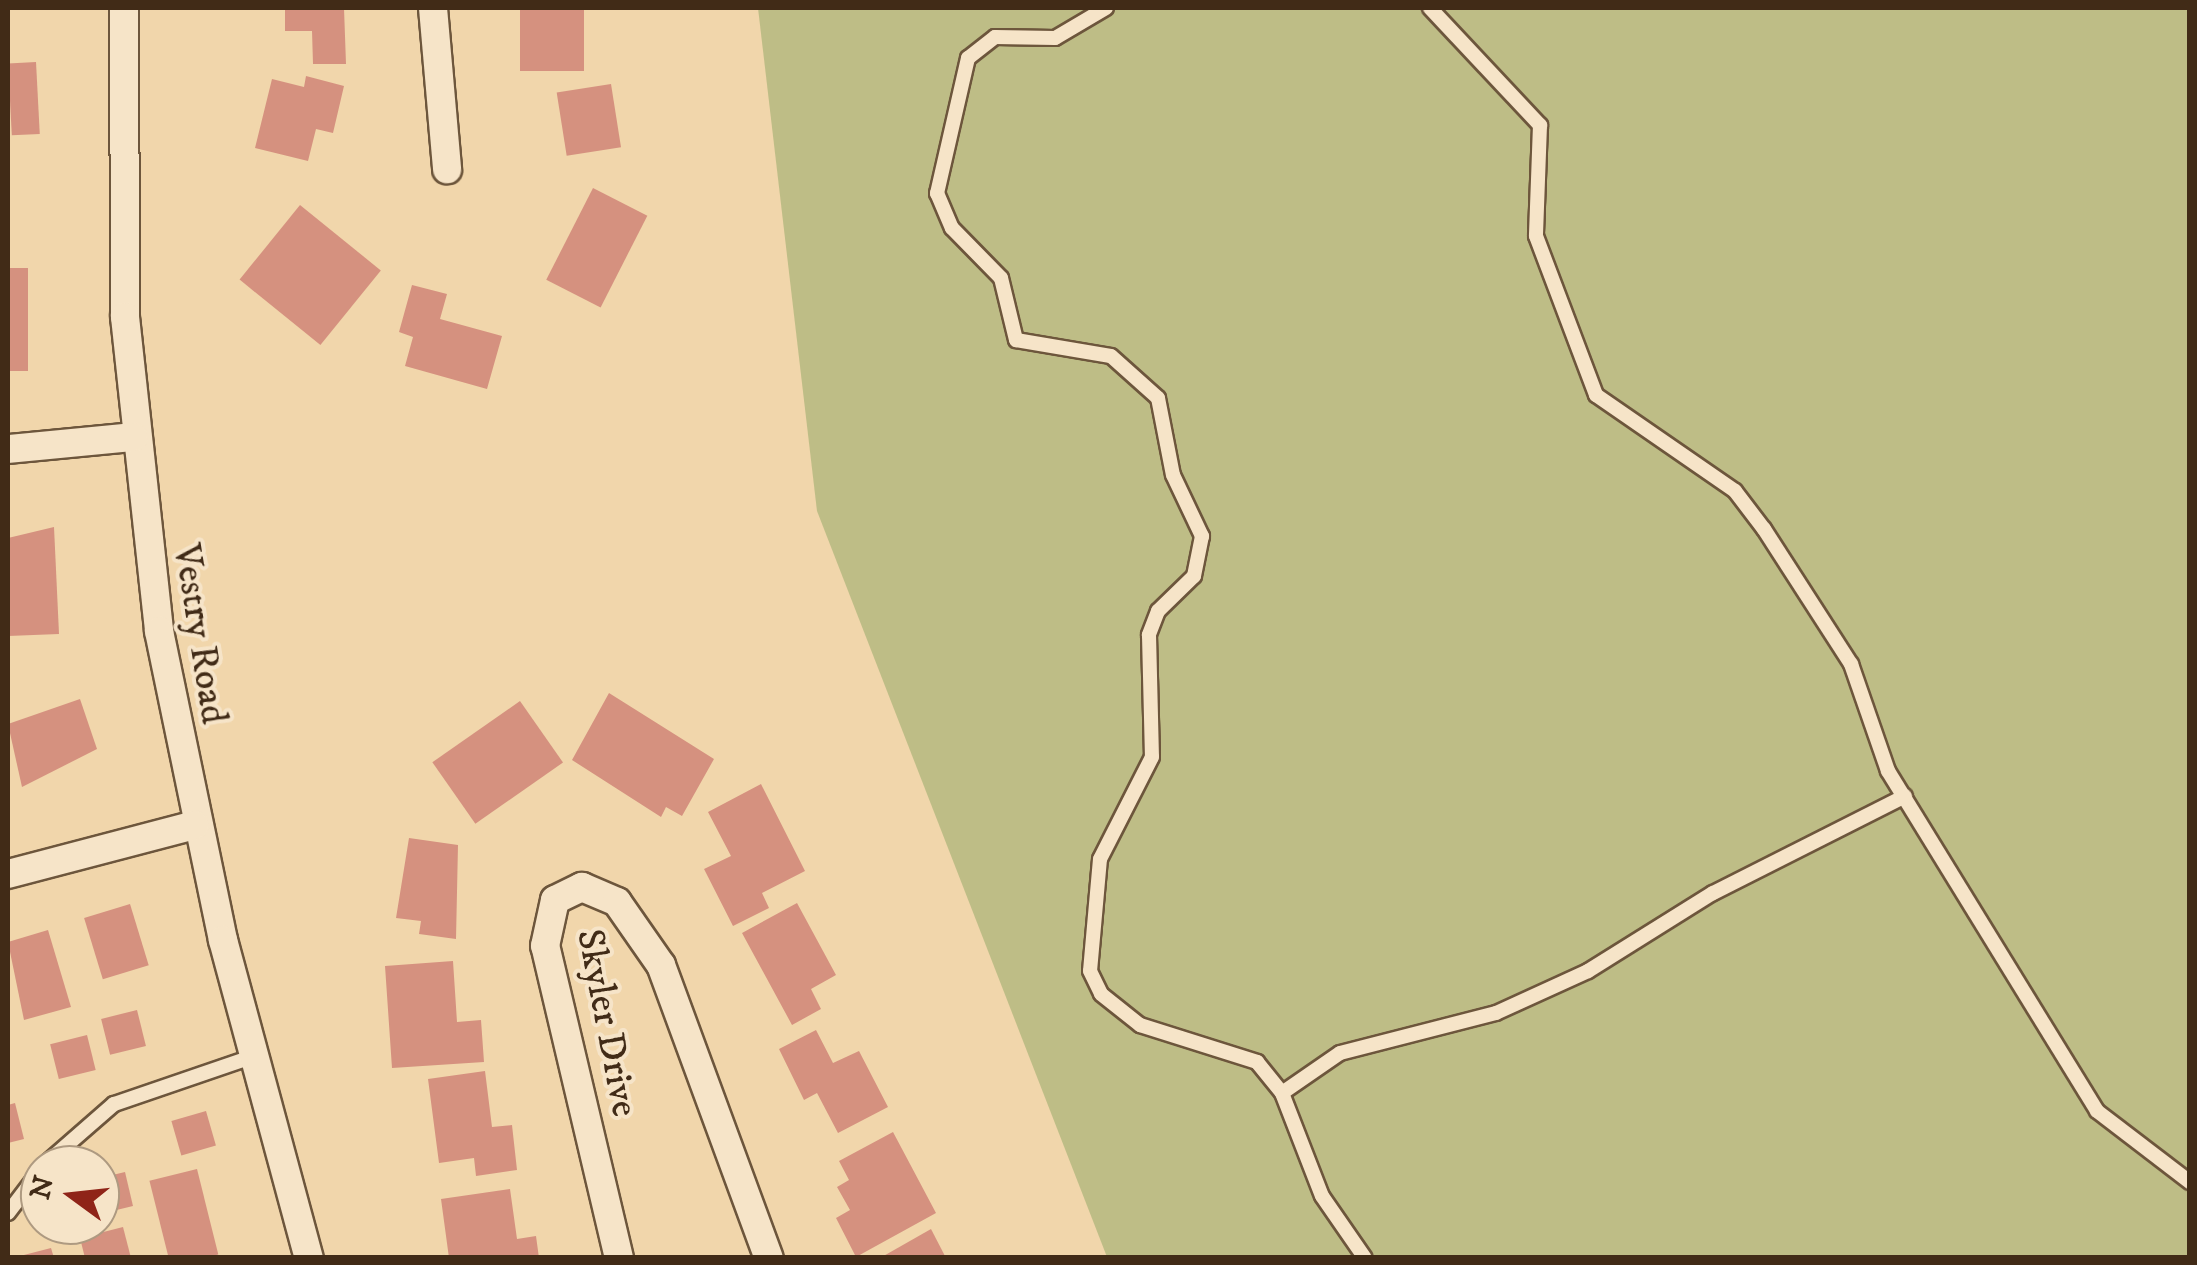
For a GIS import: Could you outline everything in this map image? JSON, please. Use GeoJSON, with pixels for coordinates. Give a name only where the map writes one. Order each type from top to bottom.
{"type":"FeatureCollection","features":[{"type":"Feature","properties":{"kind":"street","name":"Vestry Road"},"geometry":{"type":"LineString","coordinates":[[124,8],[133,437],[195,825],[309,1258]]}},
{"type":"Feature","properties":{"kind":"street"},"geometry":{"type":"LineString","coordinates":[[433,8],[447,169]]}},
{"type":"Feature","properties":{"kind":"street"},"geometry":{"type":"LineString","coordinates":[[8,449],[133,437]]}},
{"type":"Feature","properties":{"kind":"street"},"geometry":{"type":"LineString","coordinates":[[8,874],[195,825]]}},
{"type":"Feature","properties":{"kind":"street","name":"Skyler Drive"},"geometry":{"type":"LineString","coordinates":[[619,1258],[545,946],[554,900],[582,887],[617,902],[661,965],[769,1258]]}},
{"type":"Feature","properties":{"kind":"lane"},"geometry":{"type":"LineString","coordinates":[[1106,8],[1056,38],[995,37],[968,58],[950,104],[940,212],[992,262],[1016,340],[1111,356],[1158,398],[1173,476],[1194,514],[1203,558],[1149,635],[1152,757],[1100,859],[1090,971],[1120,1014],[1168,1038],[1257,1062],[1282,1092],[1300,1153],[1365,1258]]}},
{"type":"Feature","properties":{"kind":"lane"},"geometry":{"type":"LineString","coordinates":[[1430,8],[1540,125],[1536,236],[1565,298],[1584,374],[1608,412],[1699,464],[1744,504],[1851,664],[1870,731],[1905,796],[2098,1111],[2190,1182]]}},
{"type":"Feature","properties":{"kind":"lane"},"geometry":{"type":"LineString","coordinates":[[1282,1092],[1340,1053],[1496,1013],[1588,971],[1713,893],[1905,796]]}},
{"type":"Feature","properties":{"kind":"lane"},"geometry":{"type":"LineString","coordinates":[[68,1145],[114,1104],[254,1056]]}},
{"type":"Feature","properties":{"kind":"shaded area"},"geometry":{"type":"Polygon","coordinates":[[[758,8],[2189,8],[2189,1257],[1107,1257],[817,511],[758,8]]]}},
{"type":"Feature","properties":{"kind":"building"},"geometry":{"type":"Polygon","coordinates":[[[285,8],[344,8],[346,64],[313,64],[312,31],[285,31],[285,8]]]}},
{"type":"Feature","properties":{"kind":"building"},"geometry":{"type":"Polygon","coordinates":[[[520,8],[584,8],[584,71],[520,71],[520,8]]]}},
{"type":"Feature","properties":{"kind":"building"},"geometry":{"type":"Polygon","coordinates":[[[36,62],[40,134],[12,135],[8,63],[36,62]]]}},
{"type":"Feature","properties":{"kind":"building"},"geometry":{"type":"Polygon","coordinates":[[[306,76],[344,86],[333,133],[316,129],[308,161],[255,148],[272,79],[304,87],[306,76]]]}},
{"type":"Feature","properties":{"kind":"building"},"geometry":{"type":"Polygon","coordinates":[[[611,84],[621,147],[567,156],[557,93],[611,84]]]}},
{"type":"Feature","properties":{"kind":"building"},"geometry":{"type":"Polygon","coordinates":[[[593,188],[647,216],[601,307],[546,280],[593,188]]]}},
{"type":"Feature","properties":{"kind":"building"},"geometry":{"type":"Polygon","coordinates":[[[300,205],[381,270],[320,345],[240,280],[300,205]]]}},
{"type":"Feature","properties":{"kind":"building"},"geometry":{"type":"Polygon","coordinates":[[[8,268],[28,268],[28,371],[8,371],[8,268]]]}},
{"type":"Feature","properties":{"kind":"building"},"geometry":{"type":"Polygon","coordinates":[[[412,285],[447,294],[440,319],[502,336],[487,389],[405,366],[413,337],[399,332],[412,285]]]}},
{"type":"Feature","properties":{"kind":"building"},"geometry":{"type":"Polygon","coordinates":[[[54,527],[59,634],[8,636],[8,538],[54,527]]]}},
{"type":"Feature","properties":{"kind":"building"},"geometry":{"type":"Polygon","coordinates":[[[609,693],[714,759],[682,816],[666,807],[661,817],[572,760],[609,693]]]}},
{"type":"Feature","properties":{"kind":"building"},"geometry":{"type":"Polygon","coordinates":[[[80,699],[97,749],[22,787],[8,724],[80,699]]]}},
{"type":"Feature","properties":{"kind":"building"},"geometry":{"type":"Polygon","coordinates":[[[520,701],[563,762],[475,824],[432,762],[520,701]]]}},
{"type":"Feature","properties":{"kind":"building"},"geometry":{"type":"Polygon","coordinates":[[[761,784],[805,871],[762,893],[769,908],[733,926],[704,869],[731,856],[708,812],[761,784]]]}},
{"type":"Feature","properties":{"kind":"building"},"geometry":{"type":"Polygon","coordinates":[[[409,838],[458,845],[456,939],[419,934],[421,921],[396,918],[409,838]]]}},
{"type":"Feature","properties":{"kind":"building"},"geometry":{"type":"Polygon","coordinates":[[[797,903],[836,975],[811,989],[821,1009],[792,1025],[742,933],[797,903]]]}},
{"type":"Feature","properties":{"kind":"building"},"geometry":{"type":"Polygon","coordinates":[[[130,904],[149,965],[103,979],[84,918],[130,904]]]}},
{"type":"Feature","properties":{"kind":"building"},"geometry":{"type":"Polygon","coordinates":[[[48,930],[71,1007],[24,1020],[8,942],[48,930]]]}},
{"type":"Feature","properties":{"kind":"building"},"geometry":{"type":"Polygon","coordinates":[[[453,961],[457,1022],[481,1020],[484,1062],[392,1068],[385,966],[453,961]]]}},
{"type":"Feature","properties":{"kind":"building"},"geometry":{"type":"Polygon","coordinates":[[[137,1010],[146,1046],[110,1055],[101,1019],[137,1010]]]}},
{"type":"Feature","properties":{"kind":"building"},"geometry":{"type":"Polygon","coordinates":[[[816,1030],[833,1063],[859,1051],[888,1107],[838,1133],[817,1093],[804,1100],[779,1049],[816,1030]]]}},
{"type":"Feature","properties":{"kind":"building"},"geometry":{"type":"Polygon","coordinates":[[[87,1035],[96,1070],[59,1079],[50,1044],[87,1035]]]}},
{"type":"Feature","properties":{"kind":"building"},"geometry":{"type":"Polygon","coordinates":[[[485,1071],[492,1127],[512,1125],[517,1170],[476,1176],[474,1158],[439,1163],[428,1079],[485,1071]]]}},
{"type":"Feature","properties":{"kind":"building"},"geometry":{"type":"Polygon","coordinates":[[[15,1103],[24,1139],[8,1143],[8,1105],[15,1103]]]}},
{"type":"Feature","properties":{"kind":"building"},"geometry":{"type":"Polygon","coordinates":[[[206,1111],[216,1146],[181,1156],[171,1121],[206,1111]]]}},
{"type":"Feature","properties":{"kind":"building"},"geometry":{"type":"Polygon","coordinates":[[[893,1132],[936,1213],[856,1257],[836,1218],[850,1210],[837,1187],[849,1180],[839,1161],[893,1132]]]}},
{"type":"Feature","properties":{"kind":"building"},"geometry":{"type":"Polygon","coordinates":[[[197,1169],[218,1254],[169,1258],[149,1181],[197,1169]]]}},
{"type":"Feature","properties":{"kind":"building"},"geometry":{"type":"Polygon","coordinates":[[[125,1172],[133,1206],[120,1209],[120,1173],[125,1172]]]}},
{"type":"Feature","properties":{"kind":"building"},"geometry":{"type":"Polygon","coordinates":[[[510,1189],[517,1239],[536,1236],[539,1258],[449,1258],[441,1199],[510,1189]]]}},
{"type":"Feature","properties":{"kind":"building"},"geometry":{"type":"Polygon","coordinates":[[[123,1227],[131,1258],[85,1258],[82,1245],[120,1245],[123,1227]]]}},
{"type":"Feature","properties":{"kind":"building"},"geometry":{"type":"Polygon","coordinates":[[[931,1229],[946,1258],[880,1258],[931,1229]]]}},
{"type":"Feature","properties":{"kind":"building"},"geometry":{"type":"Polygon","coordinates":[[[51,1248],[54,1258],[20,1258],[20,1256],[51,1248]]]}}]}
